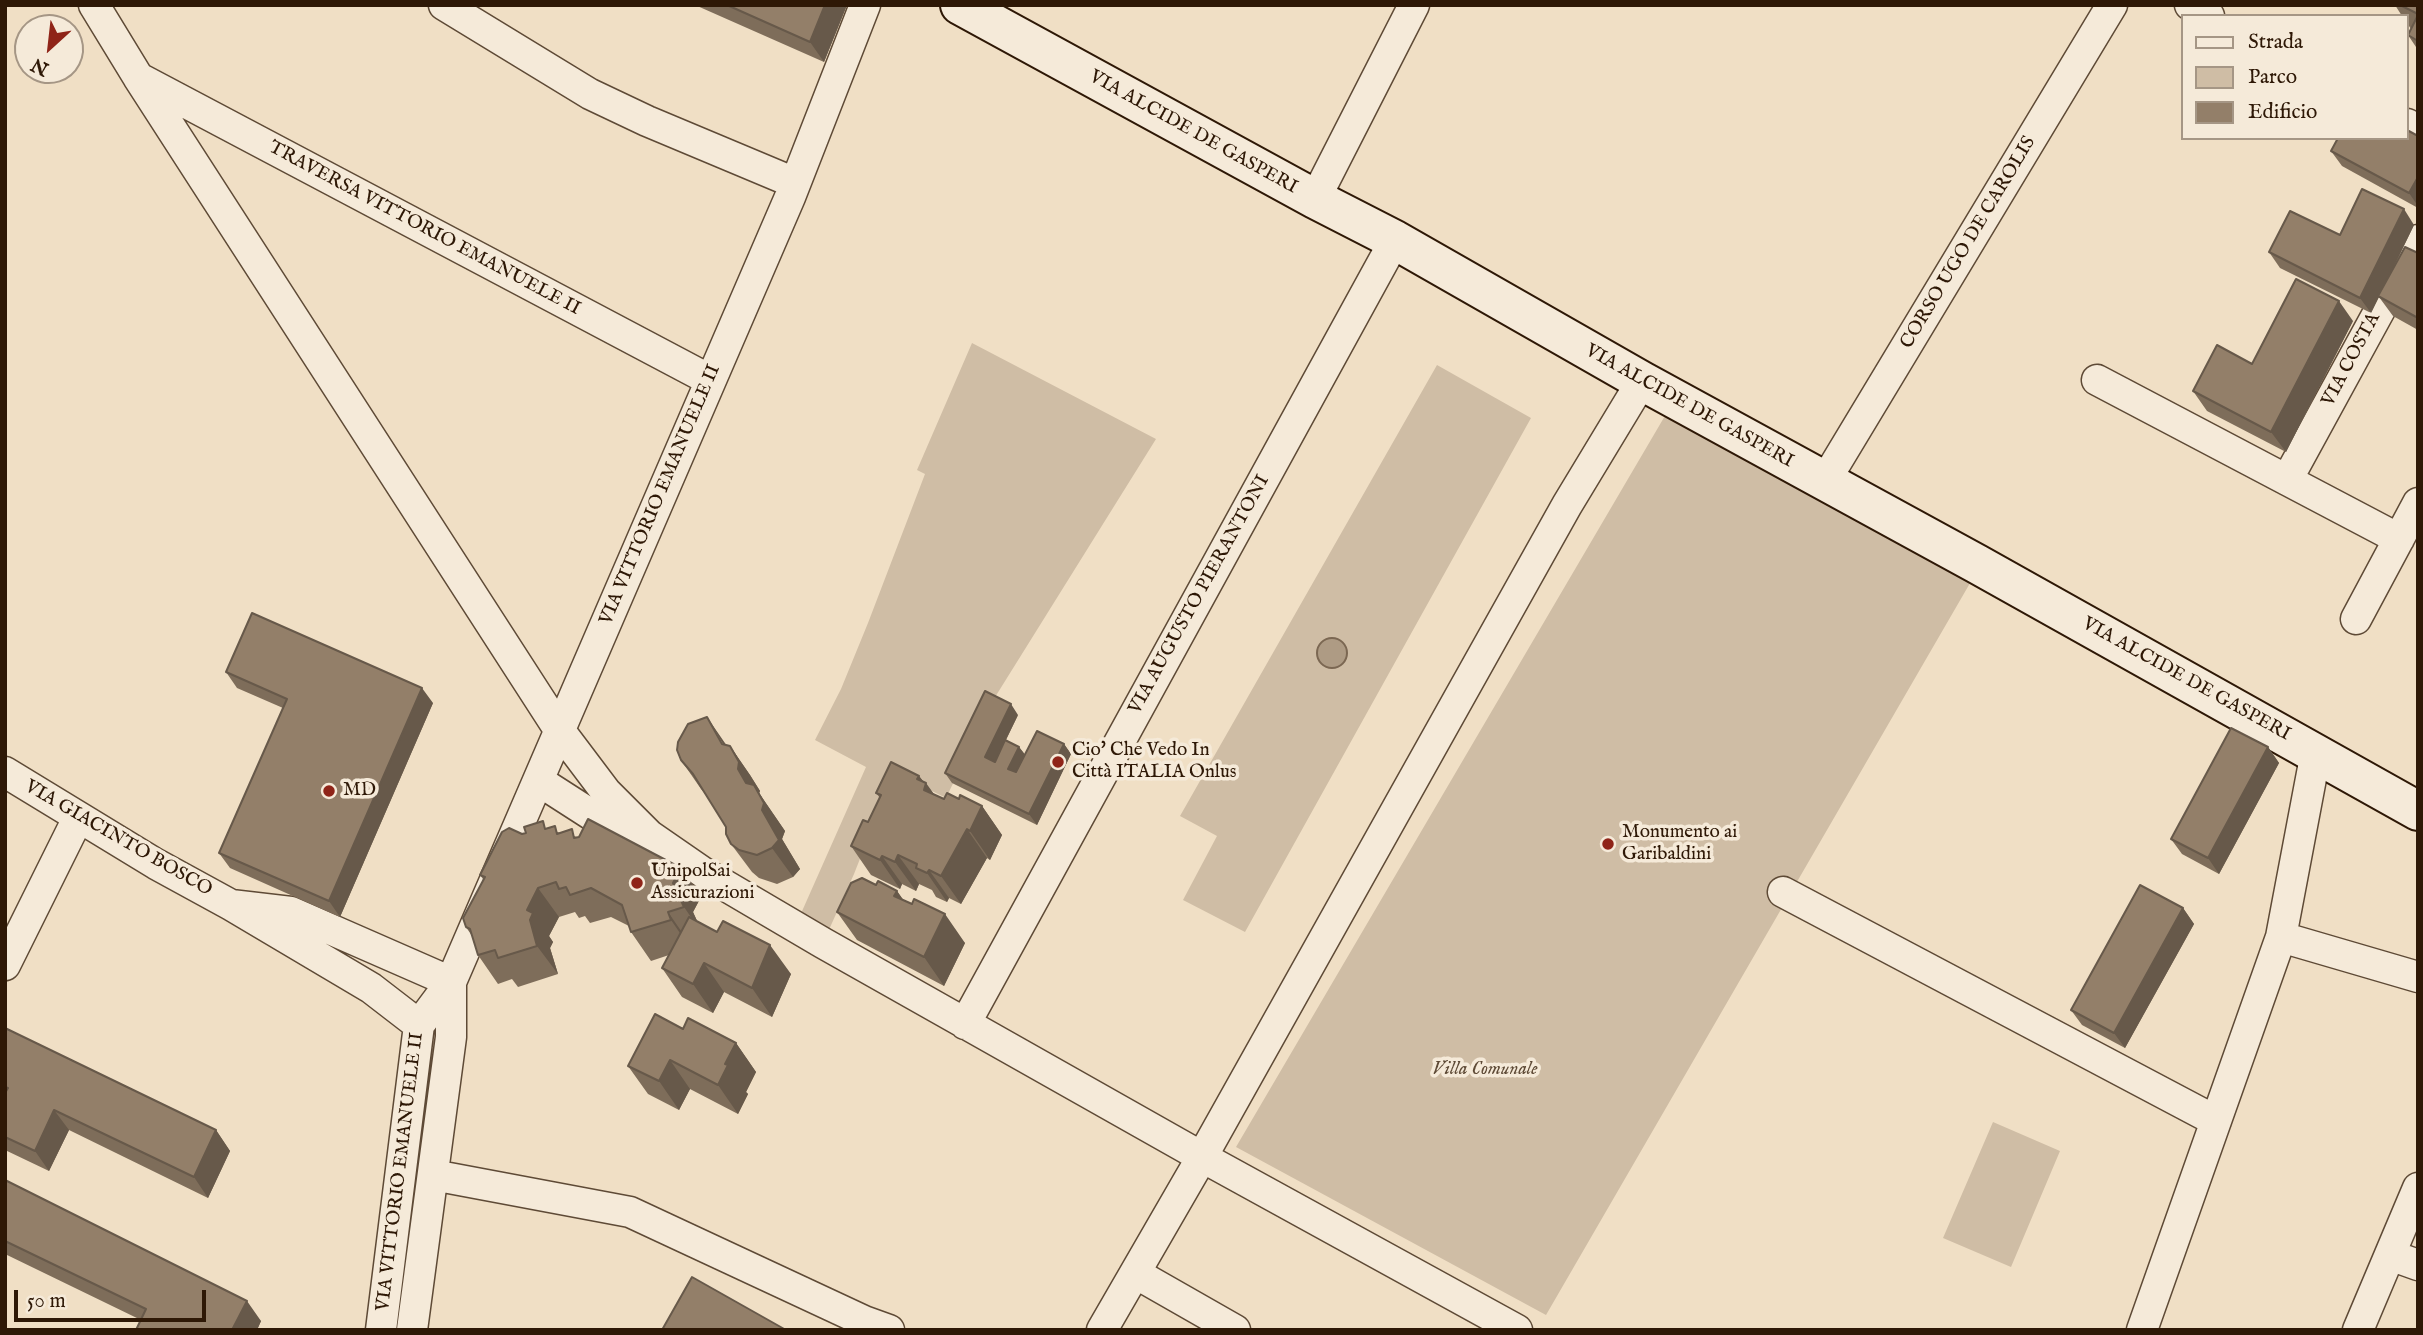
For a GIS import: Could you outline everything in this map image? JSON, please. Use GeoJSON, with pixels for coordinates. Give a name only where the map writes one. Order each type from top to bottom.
{"type":"FeatureCollection","features":[{"type":"Feature","properties":{"kind":"main road","name":"VIA ALCIDE DE GASPERI"},"geometry":{"type":"LineString","coordinates":[[960,5],[1395,240],[1642,382],[2316,752],[2418,811]]}},
{"type":"Feature","properties":{"kind":"street"},"geometry":{"type":"LineString","coordinates":[[94,5],[561,731],[606,793],[649,835],[704,873],[965,1024],[1517,1330]]}},
{"type":"Feature","properties":{"kind":"street"},"geometry":{"type":"LineString","coordinates":[[444,5],[590,94],[647,121],[796,183]]}},
{"type":"Feature","properties":{"kind":"street","name":"VIA VITTORIO EMANUELE II"},"geometry":{"type":"LineString","coordinates":[[381,1330],[419,1025],[451,982],[561,731],[796,183],[865,5]]}},
{"type":"Feature","properties":{"kind":"street"},"geometry":{"type":"LineString","coordinates":[[1315,199],[1414,5]]}},
{"type":"Feature","properties":{"kind":"street","name":"CORSO UGO DE CAROLIS"},"geometry":{"type":"LineString","coordinates":[[1825,481],[2112,5]]}},
{"type":"Feature","properties":{"kind":"street"},"geometry":{"type":"LineString","coordinates":[[2190,5],[2206,14]]}},
{"type":"Feature","properties":{"kind":"street","name":"TRAVERSA VITTORIO EMANUELE II"},"geometry":{"type":"LineString","coordinates":[[138,77],[710,380]]}},
{"type":"Feature","properties":{"kind":"street","name":"VIA AUGUSTO PIERANTONI"},"geometry":{"type":"LineString","coordinates":[[965,1024],[1395,240]]}},
{"type":"Feature","properties":{"kind":"street","name":"VIA COSTA"},"geometry":{"type":"LineString","coordinates":[[2287,481],[2418,240]]}},
{"type":"Feature","properties":{"kind":"street"},"geometry":{"type":"LineString","coordinates":[[2097,380],[2399,539]]}},
{"type":"Feature","properties":{"kind":"street"},"geometry":{"type":"LineString","coordinates":[[1102,1330],[1202,1157],[1567,505],[1642,382]]}},
{"type":"Feature","properties":{"kind":"street"},"geometry":{"type":"LineString","coordinates":[[2356,619],[2418,503]]}},
{"type":"Feature","properties":{"kind":"street"},"geometry":{"type":"LineString","coordinates":[[2142,1330],[2281,937],[2316,752]]}},
{"type":"Feature","properties":{"kind":"street","name":"VIA GIACINTO BOSCO"},"geometry":{"type":"LineString","coordinates":[[5,772],[78,818],[371,988],[419,1025]]}},
{"type":"Feature","properties":{"kind":"street"},"geometry":{"type":"LineString","coordinates":[[538,781],[639,847],[668,861],[704,873]]}},
{"type":"Feature","properties":{"kind":"street"},"geometry":{"type":"LineString","coordinates":[[5,965],[78,818]]}},
{"type":"Feature","properties":{"kind":"street"},"geometry":{"type":"LineString","coordinates":[[1783,892],[2216,1121]]}},
{"type":"Feature","properties":{"kind":"street","name":"VIA GIACINTO BOSCO"},"geometry":{"type":"LineString","coordinates":[[231,905],[291,912],[451,982]]}},
{"type":"Feature","properties":{"kind":"street"},"geometry":{"type":"LineString","coordinates":[[2281,937],[2418,977]]}},
{"type":"Feature","properties":{"kind":"street","name":"VIA VITTORIO EMANUELE II"},"geometry":{"type":"LineString","coordinates":[[412,1330],[451,1037],[451,982]]}},
{"type":"Feature","properties":{"kind":"street"},"geometry":{"type":"LineString","coordinates":[[433,1175],[630,1212],[888,1330]]}},
{"type":"Feature","properties":{"kind":"street"},"geometry":{"type":"LineString","coordinates":[[2358,1330],[2418,1188]]}},
{"type":"Feature","properties":{"kind":"street"},"geometry":{"type":"LineString","coordinates":[[2390,1255],[2418,1265]]}},
{"type":"Feature","properties":{"kind":"street"},"geometry":{"type":"LineString","coordinates":[[1135,1273],[1235,1330]]}},
{"type":"Feature","properties":{"kind":"green space"},"geometry":{"type":"Polygon","coordinates":[[[972,343],[1156,439],[992,702],[946,798],[894,772],[854,874],[823,943],[795,927],[866,767],[815,740],[841,689],[868,623],[925,474],[917,470],[972,343]]]}},
{"type":"Feature","properties":{"kind":"green space"},"geometry":{"type":"Polygon","coordinates":[[[1437,365],[1531,418],[1245,932],[1183,900],[1217,836],[1180,816],[1437,365]]]}},
{"type":"Feature","properties":{"kind":"green space","name":"Villa Comunale"},"geometry":{"type":"Polygon","coordinates":[[[1669,409],[1973,578],[1546,1315],[1236,1147],[1669,409]]]}},
{"type":"Feature","properties":{"kind":"green space"},"geometry":{"type":"Polygon","coordinates":[[[1993,1122],[2060,1151],[2011,1267],[1943,1238],[1993,1122]]]}},
{"type":"Feature","properties":{"kind":"shaded area"},"geometry":{"type":"Polygon","coordinates":[[[1332,638],[1343,642],[1347,653],[1343,664],[1332,668],[1321,664],[1317,653],[1321,642],[1332,638]]]}},
{"type":"Feature","properties":{"kind":"building"},"geometry":{"type":"Polygon","coordinates":[[[727,5],[825,5],[810,42],[727,5]]]}},
{"type":"Feature","properties":{"kind":"building"},"geometry":{"type":"Polygon","coordinates":[[[2400,5],[2418,5],[2418,14],[2400,5]]]}},
{"type":"Feature","properties":{"kind":"building"},"geometry":{"type":"Polygon","coordinates":[[[2418,15],[2418,41],[2409,33],[2418,15]]]}},
{"type":"Feature","properties":{"kind":"building"},"geometry":{"type":"Polygon","coordinates":[[[2409,131],[2418,136],[2418,177],[2409,193],[2331,151],[2337,140],[2409,140],[2409,131]]]}},
{"type":"Feature","properties":{"kind":"building"},"geometry":{"type":"Polygon","coordinates":[[[2362,189],[2404,209],[2360,298],[2269,252],[2290,211],[2340,235],[2362,189]]]}},
{"type":"Feature","properties":{"kind":"building"},"geometry":{"type":"Polygon","coordinates":[[[2405,247],[2418,253],[2418,318],[2378,296],[2405,247]]]}},
{"type":"Feature","properties":{"kind":"building"},"geometry":{"type":"Polygon","coordinates":[[[2296,279],[2339,301],[2271,432],[2193,391],[2217,345],[2252,364],[2296,279]]]}},
{"type":"Feature","properties":{"kind":"building","name":"MD"},"geometry":{"type":"Polygon","coordinates":[[[252,613],[422,688],[329,901],[219,853],[287,699],[226,672],[252,613]]]}},
{"type":"Feature","properties":{"kind":"building"},"geometry":{"type":"Polygon","coordinates":[[[985,691],[1011,704],[985,757],[995,762],[1005,740],[1019,747],[1008,769],[1016,772],[1037,731],[1064,744],[1029,814],[945,773],[985,691]]]}},
{"type":"Feature","properties":{"kind":"building"},"geometry":{"type":"Polygon","coordinates":[[[707,717],[722,744],[730,746],[746,783],[754,785],[764,803],[762,810],[779,840],[772,848],[757,855],[739,850],[731,844],[726,827],[677,750],[678,742],[688,724],[707,717]]]}},
{"type":"Feature","properties":{"kind":"building"},"geometry":{"type":"Polygon","coordinates":[[[2231,728],[2268,747],[2208,858],[2171,839],[2231,728]]]}},
{"type":"Feature","properties":{"kind":"building"},"geometry":{"type":"Polygon","coordinates":[[[891,762],[919,776],[917,779],[926,783],[924,790],[944,799],[947,793],[959,799],[960,795],[982,806],[970,831],[967,829],[941,876],[916,868],[917,864],[898,855],[895,862],[882,856],[880,860],[851,846],[863,820],[868,822],[881,795],[876,793],[891,762]]]}},
{"type":"Feature","properties":{"kind":"building"},"geometry":{"type":"Polygon","coordinates":[[[588,819],[681,868],[673,883],[684,907],[668,912],[671,920],[631,932],[622,905],[591,888],[570,895],[566,887],[559,889],[556,882],[538,888],[527,910],[533,913],[530,920],[537,946],[498,958],[495,950],[478,955],[470,929],[466,927],[463,918],[485,877],[480,875],[502,832],[509,828],[526,833],[524,827],[543,821],[545,829],[555,826],[557,834],[572,829],[574,838],[579,837],[588,819]]]}},
{"type":"Feature","properties":{"kind":"building"},"geometry":{"type":"Polygon","coordinates":[[[862,878],[876,885],[878,881],[897,891],[894,896],[912,904],[914,899],[945,914],[924,957],[837,912],[851,883],[862,878]]]}},
{"type":"Feature","properties":{"kind":"building"},"geometry":{"type":"Polygon","coordinates":[[[2140,885],[2183,908],[2114,1033],[2071,1010],[2140,885]]]}},
{"type":"Feature","properties":{"kind":"building"},"geometry":{"type":"Polygon","coordinates":[[[689,917],[717,932],[723,921],[770,945],[752,988],[704,963],[693,984],[662,968],[689,917]]]}},
{"type":"Feature","properties":{"kind":"building"},"geometry":{"type":"Polygon","coordinates":[[[655,1014],[683,1029],[688,1018],[736,1043],[718,1085],[670,1060],[659,1081],[628,1066],[655,1014]]]}},
{"type":"Feature","properties":{"kind":"building"},"geometry":{"type":"Polygon","coordinates":[[[5,1028],[216,1130],[194,1177],[54,1110],[35,1151],[5,1137],[5,1093],[8,1088],[5,1087],[5,1028]]]}},
{"type":"Feature","properties":{"kind":"building"},"geometry":{"type":"Polygon","coordinates":[[[5,1180],[247,1301],[232,1330],[136,1330],[146,1309],[5,1241],[5,1180]]]}},
{"type":"Feature","properties":{"kind":"building"},"geometry":{"type":"Polygon","coordinates":[[[692,1277],[786,1330],[662,1330],[692,1277]]]}},
{"type":"Feature","properties":{"kind":"place","name":"Cio' Che Vedo In Città ITALIA Onlus"},"geometry":{"type":"Point","coordinates":[1058,762]}},
{"type":"Feature","properties":{"kind":"place","name":"MD"},"geometry":{"type":"Point","coordinates":[329,791]}},
{"type":"Feature","properties":{"kind":"place","name":"Monumento ai Garibaldini"},"geometry":{"type":"Point","coordinates":[1608,844]}},
{"type":"Feature","properties":{"kind":"place","name":"UnipolSai Assicurazioni"},"geometry":{"type":"Point","coordinates":[637,883]}}]}
